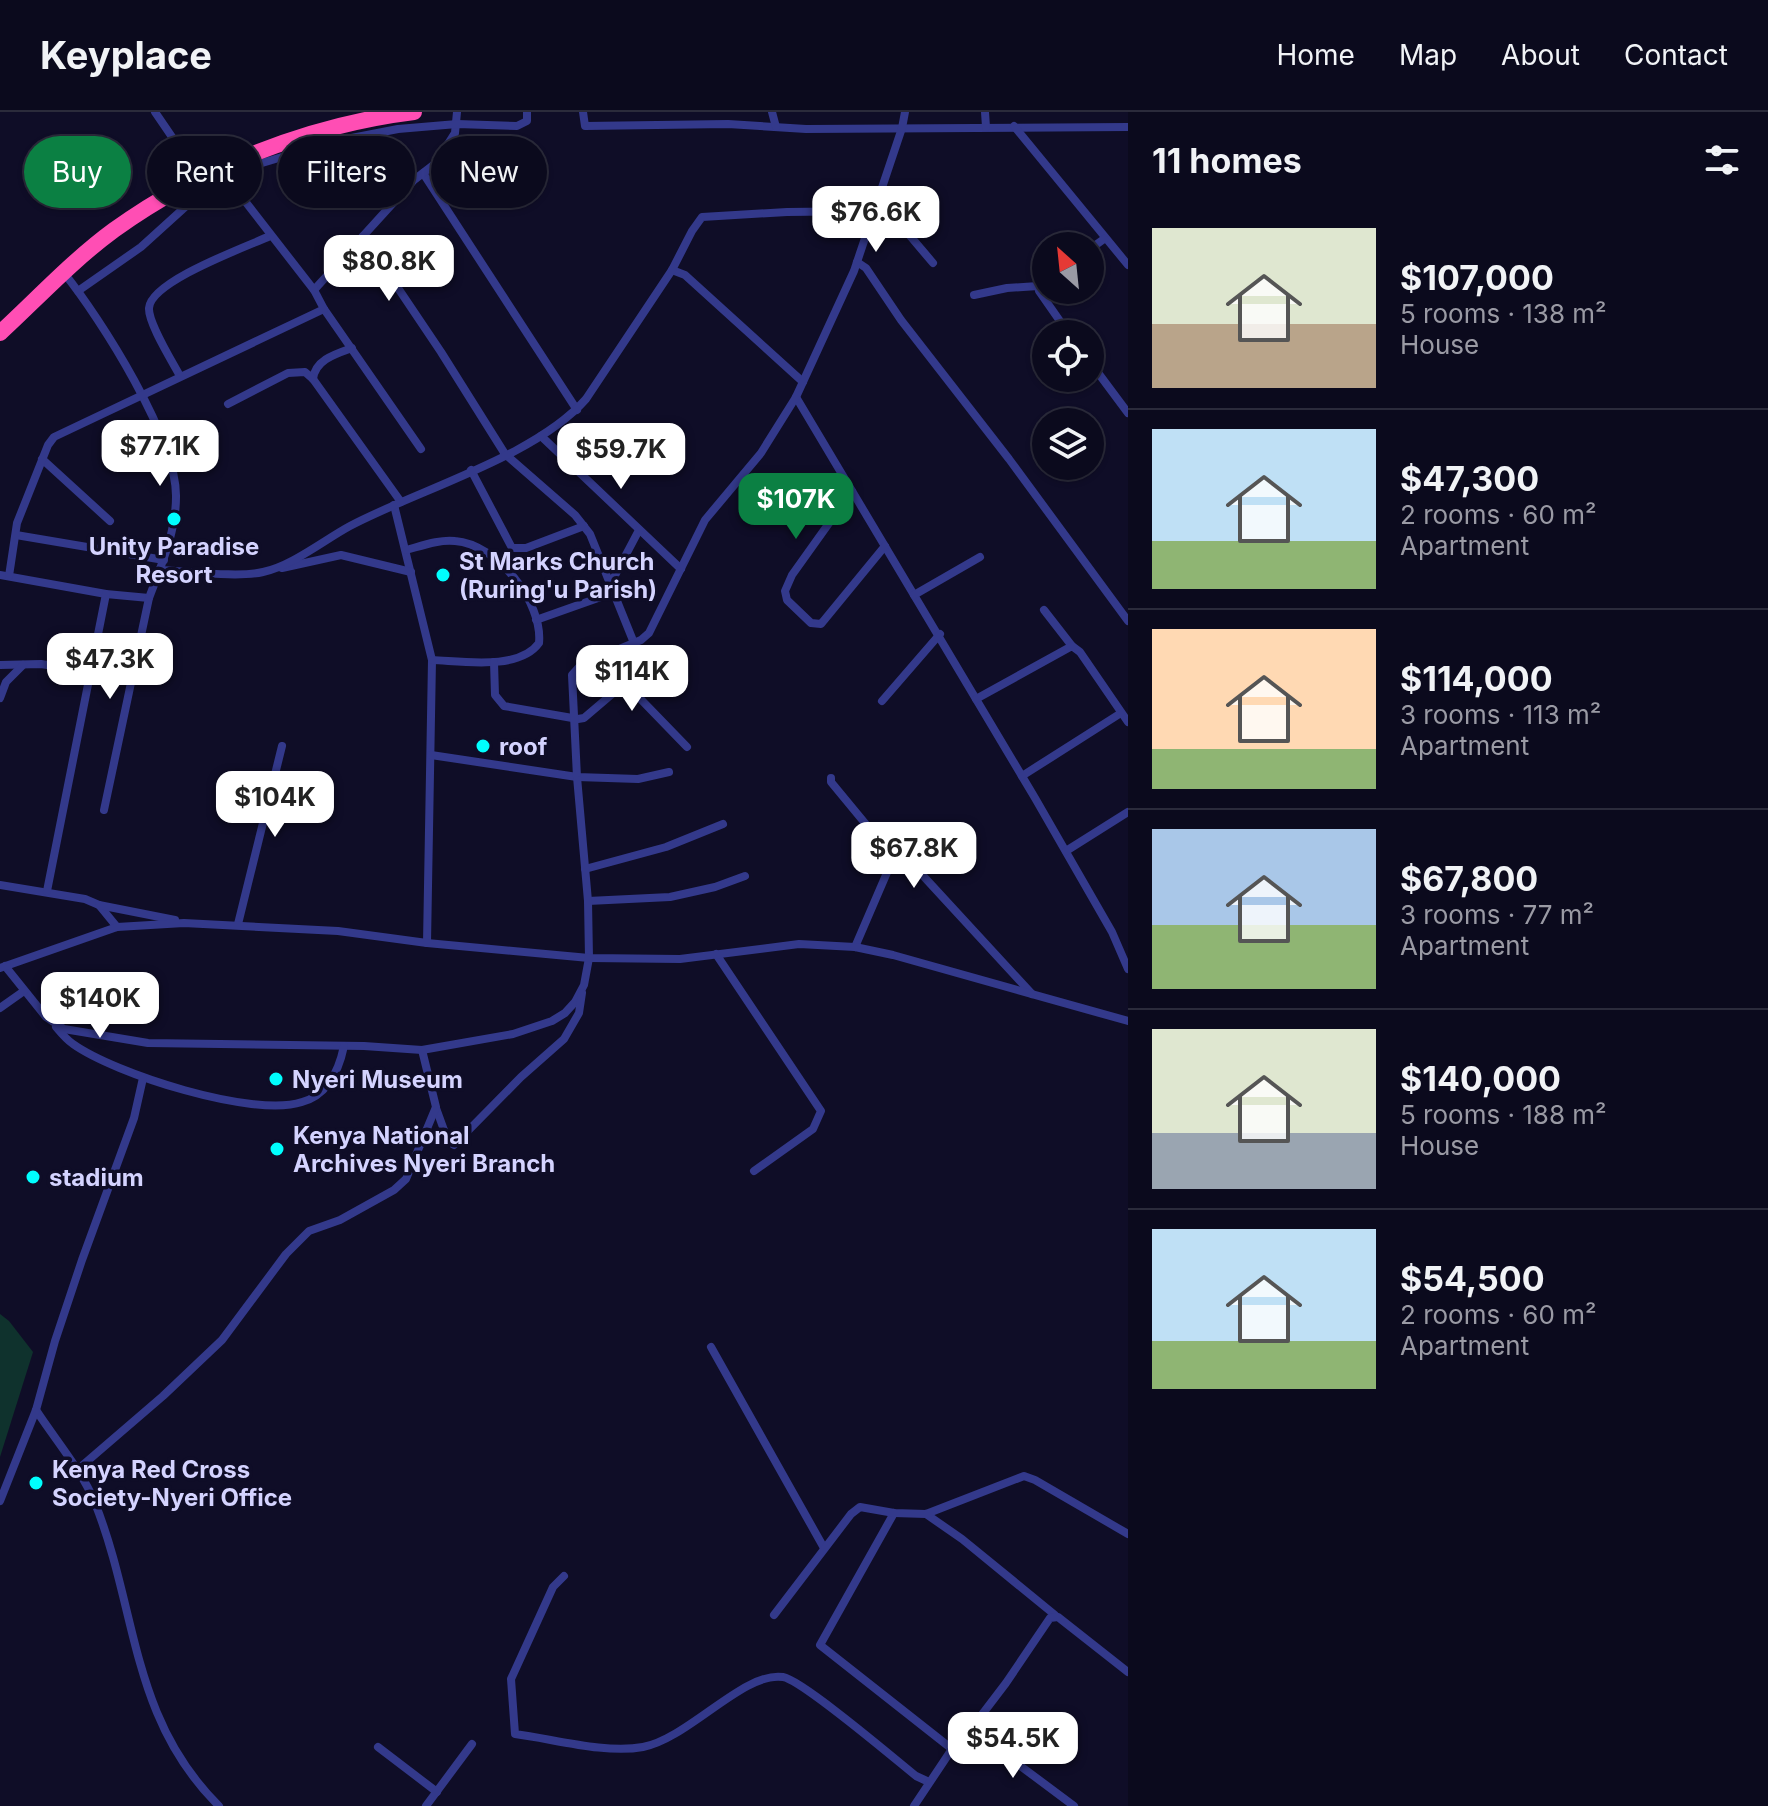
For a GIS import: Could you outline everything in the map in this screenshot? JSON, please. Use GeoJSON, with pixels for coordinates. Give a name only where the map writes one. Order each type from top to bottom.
{"type":"FeatureCollection","features":[{"type":"Feature","properties":{"kind":"highway"},"geometry":{"type":"LineString","coordinates":[[319,136],[350,124],[414,112]]}},
{"type":"Feature","properties":{"kind":"highway"},"geometry":{"type":"LineString","coordinates":[[0,333],[115,230],[151,208]]}},
{"type":"Feature","properties":{"kind":"street"},"geometry":{"type":"LineString","coordinates":[[155,112],[171,136]]}},
{"type":"Feature","properties":{"kind":"street"},"geometry":{"type":"LineString","coordinates":[[314,290],[414,180],[436,163],[457,124],[457,112]]}},
{"type":"Feature","properties":{"kind":"street"},"geometry":{"type":"LineString","coordinates":[[362,136],[398,129],[457,124],[517,126],[527,121],[527,112]]}},
{"type":"Feature","properties":{"kind":"street"},"geometry":{"type":"LineString","coordinates":[[583,112],[585,126],[1128,127]]}},
{"type":"Feature","properties":{"kind":"street"},"geometry":{"type":"LineString","coordinates":[[772,112],[776,127]]}},
{"type":"Feature","properties":{"kind":"street"},"geometry":{"type":"LineString","coordinates":[[422,1050],[436,1107],[448,1141],[454,1145],[521,1077],[564,1039],[579,1013],[589,958],[588,901],[572,675],[581,665],[634,643],[649,633],[705,520],[761,453],[796,397],[857,262],[905,112]]}},
{"type":"Feature","properties":{"kind":"street"},"geometry":{"type":"LineString","coordinates":[[985,112],[986,127]]}},
{"type":"Feature","properties":{"kind":"street"},"geometry":{"type":"LineString","coordinates":[[1014,126],[1098,232]]}},
{"type":"Feature","properties":{"kind":"street"},"geometry":{"type":"LineString","coordinates":[[423,173],[577,410]]}},
{"type":"Feature","properties":{"kind":"street"},"geometry":{"type":"LineString","coordinates":[[878,198],[933,263]]}},
{"type":"Feature","properties":{"kind":"street"},"geometry":{"type":"LineString","coordinates":[[78,291],[141,247],[184,208]]}},
{"type":"Feature","properties":{"kind":"street"},"geometry":{"type":"LineString","coordinates":[[249,208],[314,290],[421,449]]}},
{"type":"Feature","properties":{"kind":"street"},"geometry":{"type":"LineString","coordinates":[[269,570],[351,525],[541,436],[577,410],[672,270],[702,217],[873,211]]}},
{"type":"Feature","properties":{"kind":"street"},"geometry":{"type":"LineString","coordinates":[[180,376],[153,321],[149,306],[152,300],[169,283],[270,236]]}},
{"type":"Feature","properties":{"kind":"street"},"geometry":{"type":"LineString","coordinates":[[363,236],[505,454],[584,526],[634,643]]}},
{"type":"Feature","properties":{"kind":"street"},"geometry":{"type":"LineString","coordinates":[[1104,239],[1128,265]]}},
{"type":"Feature","properties":{"kind":"street"},"geometry":{"type":"LineString","coordinates":[[857,262],[866,268],[901,320],[1009,459],[1128,621]]}},
{"type":"Feature","properties":{"kind":"street"},"geometry":{"type":"LineString","coordinates":[[672,270],[685,275],[803,382]]}},
{"type":"Feature","properties":{"kind":"street"},"geometry":{"type":"LineString","coordinates":[[64,273],[140,394],[162,436],[171,458],[177,499],[164,560],[149,598],[104,810]]}},
{"type":"Feature","properties":{"kind":"street"},"geometry":{"type":"LineString","coordinates":[[974,295],[1032,286]]}},
{"type":"Feature","properties":{"kind":"street"},"geometry":{"type":"LineString","coordinates":[[149,598],[106,594],[4,576],[17,523],[54,437],[324,309]]}},
{"type":"Feature","properties":{"kind":"street"},"geometry":{"type":"LineString","coordinates":[[313,379],[314,369],[321,362],[352,348]]}},
{"type":"Feature","properties":{"kind":"street"},"geometry":{"type":"LineString","coordinates":[[228,404],[288,373],[301,371],[313,379],[398,504],[432,660],[427,943]]}},
{"type":"Feature","properties":{"kind":"street"},"geometry":{"type":"LineString","coordinates":[[1104,381],[1128,413]]}},
{"type":"Feature","properties":{"kind":"street"},"geometry":{"type":"LineString","coordinates":[[796,397],[940,634],[1066,851],[1112,932],[1128,969]]}},
{"type":"Feature","properties":{"kind":"street"},"geometry":{"type":"LineString","coordinates":[[541,436],[681,569]]}},
{"type":"Feature","properties":{"kind":"street"},"geometry":{"type":"LineString","coordinates":[[42,459],[110,521]]}},
{"type":"Feature","properties":{"kind":"street"},"geometry":{"type":"LineString","coordinates":[[471,470],[512,548],[526,548],[584,526]]}},
{"type":"Feature","properties":{"kind":"street"},"geometry":{"type":"LineString","coordinates":[[852,491],[792,575],[785,591],[787,600],[811,623],[821,624],[885,546]]}},
{"type":"Feature","properties":{"kind":"street"},"geometry":{"type":"LineString","coordinates":[[536,620],[613,588],[639,530]]}},
{"type":"Feature","properties":{"kind":"street"},"geometry":{"type":"LineString","coordinates":[[16,535],[164,560]]}},
{"type":"Feature","properties":{"kind":"street"},"geometry":{"type":"LineString","coordinates":[[406,550],[447,541],[464,542],[513,574],[536,620],[540,638],[535,649],[510,660],[432,660]]}},
{"type":"Feature","properties":{"kind":"street"},"geometry":{"type":"LineString","coordinates":[[159,570],[253,574],[341,555],[411,572]]}},
{"type":"Feature","properties":{"kind":"street"},"geometry":{"type":"LineString","coordinates":[[914,595],[980,557]]}},
{"type":"Feature","properties":{"kind":"street"},"geometry":{"type":"LineString","coordinates":[[47,891],[106,594]]}},
{"type":"Feature","properties":{"kind":"street"},"geometry":{"type":"LineString","coordinates":[[1044,610],[1080,652],[1128,722]]}},
{"type":"Feature","properties":{"kind":"street"},"geometry":{"type":"LineString","coordinates":[[882,701],[940,634]]}},
{"type":"Feature","properties":{"kind":"street"},"geometry":{"type":"LineString","coordinates":[[976,699],[1072,646]]}},
{"type":"Feature","properties":{"kind":"street"},"geometry":{"type":"LineString","coordinates":[[606,656],[625,683],[687,747]]}},
{"type":"Feature","properties":{"kind":"street"},"geometry":{"type":"LineString","coordinates":[[494,662],[495,695],[504,706],[573,718],[584,718],[625,683]]}},
{"type":"Feature","properties":{"kind":"street"},"geometry":{"type":"LineString","coordinates":[[0,665],[41,664],[91,672]]}},
{"type":"Feature","properties":{"kind":"street"},"geometry":{"type":"LineString","coordinates":[[0,698],[6,682],[23,665]]}},
{"type":"Feature","properties":{"kind":"street"},"geometry":{"type":"LineString","coordinates":[[0,672],[6,682]]}},
{"type":"Feature","properties":{"kind":"street"},"geometry":{"type":"LineString","coordinates":[[1022,776],[1121,713]]}},
{"type":"Feature","properties":{"kind":"street"},"geometry":{"type":"LineString","coordinates":[[238,924],[282,746]]}},
{"type":"Feature","properties":{"kind":"street"},"geometry":{"type":"LineString","coordinates":[[431,755],[577,777],[638,779],[669,772]]}},
{"type":"Feature","properties":{"kind":"street"},"geometry":{"type":"LineString","coordinates":[[426,776],[427,943]]}},
{"type":"Feature","properties":{"kind":"street"},"geometry":{"type":"LineString","coordinates":[[831,778],[831,782],[888,851],[903,854],[1033,995]]}},
{"type":"Feature","properties":{"kind":"street"},"geometry":{"type":"LineString","coordinates":[[1066,851],[1128,812]]}},
{"type":"Feature","properties":{"kind":"street"},"geometry":{"type":"LineString","coordinates":[[585,869],[666,847],[723,824]]}},
{"type":"Feature","properties":{"kind":"street"},"geometry":{"type":"LineString","coordinates":[[855,947],[895,854]]}},
{"type":"Feature","properties":{"kind":"street"},"geometry":{"type":"LineString","coordinates":[[588,901],[670,897],[715,887],[745,876]]}},
{"type":"Feature","properties":{"kind":"street"},"geometry":{"type":"LineString","coordinates":[[0,885],[72,895],[99,905],[184,923]]}},
{"type":"Feature","properties":{"kind":"street"},"geometry":{"type":"LineString","coordinates":[[99,905],[117,927]]}},
{"type":"Feature","properties":{"kind":"street"},"geometry":{"type":"LineString","coordinates":[[344,1046],[340,1062],[318,1095],[292,1104],[258,1104],[204,1096],[143,1078],[72,1044],[3,967],[117,927],[184,923],[338,931],[427,943],[589,958],[646,960],[799,944],[855,947],[893,955],[1128,1021]]}},
{"type":"Feature","properties":{"kind":"street"},"geometry":{"type":"LineString","coordinates":[[716,954],[821,1111],[813,1129],[754,1171]]}},
{"type":"Feature","properties":{"kind":"street"},"geometry":{"type":"LineString","coordinates":[[46,1017],[64,1029],[148,1043],[422,1050],[513,1034],[552,1021],[565,1013],[584,985]]}},
{"type":"Feature","properties":{"kind":"street"},"geometry":{"type":"LineString","coordinates":[[0,1008],[24,991]]}},
{"type":"Feature","properties":{"kind":"street"},"geometry":{"type":"LineString","coordinates":[[0,1501],[36,1410],[77,1273],[134,1118],[143,1078]]}},
{"type":"Feature","properties":{"kind":"street"},"geometry":{"type":"LineString","coordinates":[[77,1470],[222,1340],[286,1254],[309,1231],[340,1220],[394,1190],[406,1179],[436,1107]]}},
{"type":"Feature","properties":{"kind":"street"},"geometry":{"type":"LineString","coordinates":[[711,1347],[824,1548]]}},
{"type":"Feature","properties":{"kind":"street"},"geometry":{"type":"LineString","coordinates":[[36,1410],[93,1497],[107,1538],[138,1661],[157,1716],[188,1769],[219,1806]]}},
{"type":"Feature","properties":{"kind":"street"},"geometry":{"type":"LineString","coordinates":[[774,1615],[856,1508],[926,1514],[1021,1476],[1035,1480],[1128,1534]]}},
{"type":"Feature","properties":{"kind":"street"},"geometry":{"type":"LineString","coordinates":[[894,1513],[820,1645],[952,1749]]}},
{"type":"Feature","properties":{"kind":"street"},"geometry":{"type":"LineString","coordinates":[[926,1514],[962,1539],[1128,1672]]}},
{"type":"Feature","properties":{"kind":"street"},"geometry":{"type":"LineString","coordinates":[[564,1576],[553,1587],[511,1679],[515,1734],[614,1748],[642,1748],[678,1732],[750,1683],[768,1676],[784,1677],[807,1690],[916,1776],[929,1782]]}},
{"type":"Feature","properties":{"kind":"street"},"geometry":{"type":"LineString","coordinates":[[914,1806],[952,1749],[971,1729],[1046,1622],[1055,1615]]}},
{"type":"Feature","properties":{"kind":"street"},"geometry":{"type":"LineString","coordinates":[[971,1729],[1074,1806]]}},
{"type":"Feature","properties":{"kind":"street"},"geometry":{"type":"LineString","coordinates":[[426,1806],[472,1744]]}},
{"type":"Feature","properties":{"kind":"street"},"geometry":{"type":"LineString","coordinates":[[378,1747],[437,1792]]}},
{"type":"Feature","properties":{"kind":"green space"},"geometry":{"type":"Polygon","coordinates":[[[0,1314],[33,1352],[0,1457],[0,1314]]]}},
{"type":"Feature","properties":{"kind":"place","name":"Unity Paradise Resort"},"geometry":{"type":"Point","coordinates":[174,519]}},
{"type":"Feature","properties":{"kind":"place","name":"St Marks Church (Ruring'u Parish)"},"geometry":{"type":"Point","coordinates":[443,575]}},
{"type":"Feature","properties":{"kind":"place","name":"roof"},"geometry":{"type":"Point","coordinates":[483,746]}},
{"type":"Feature","properties":{"kind":"place","name":"Nyeri Museum"},"geometry":{"type":"Point","coordinates":[276,1079]}},
{"type":"Feature","properties":{"kind":"place","name":"Kenya National Archives Nyeri Branch"},"geometry":{"type":"Point","coordinates":[277,1149]}},
{"type":"Feature","properties":{"kind":"place","name":"stadium"},"geometry":{"type":"Point","coordinates":[33,1177]}},
{"type":"Feature","properties":{"kind":"place","name":"Kenya Red Cross Society-Nyeri Office"},"geometry":{"type":"Point","coordinates":[36,1483]}}]}
